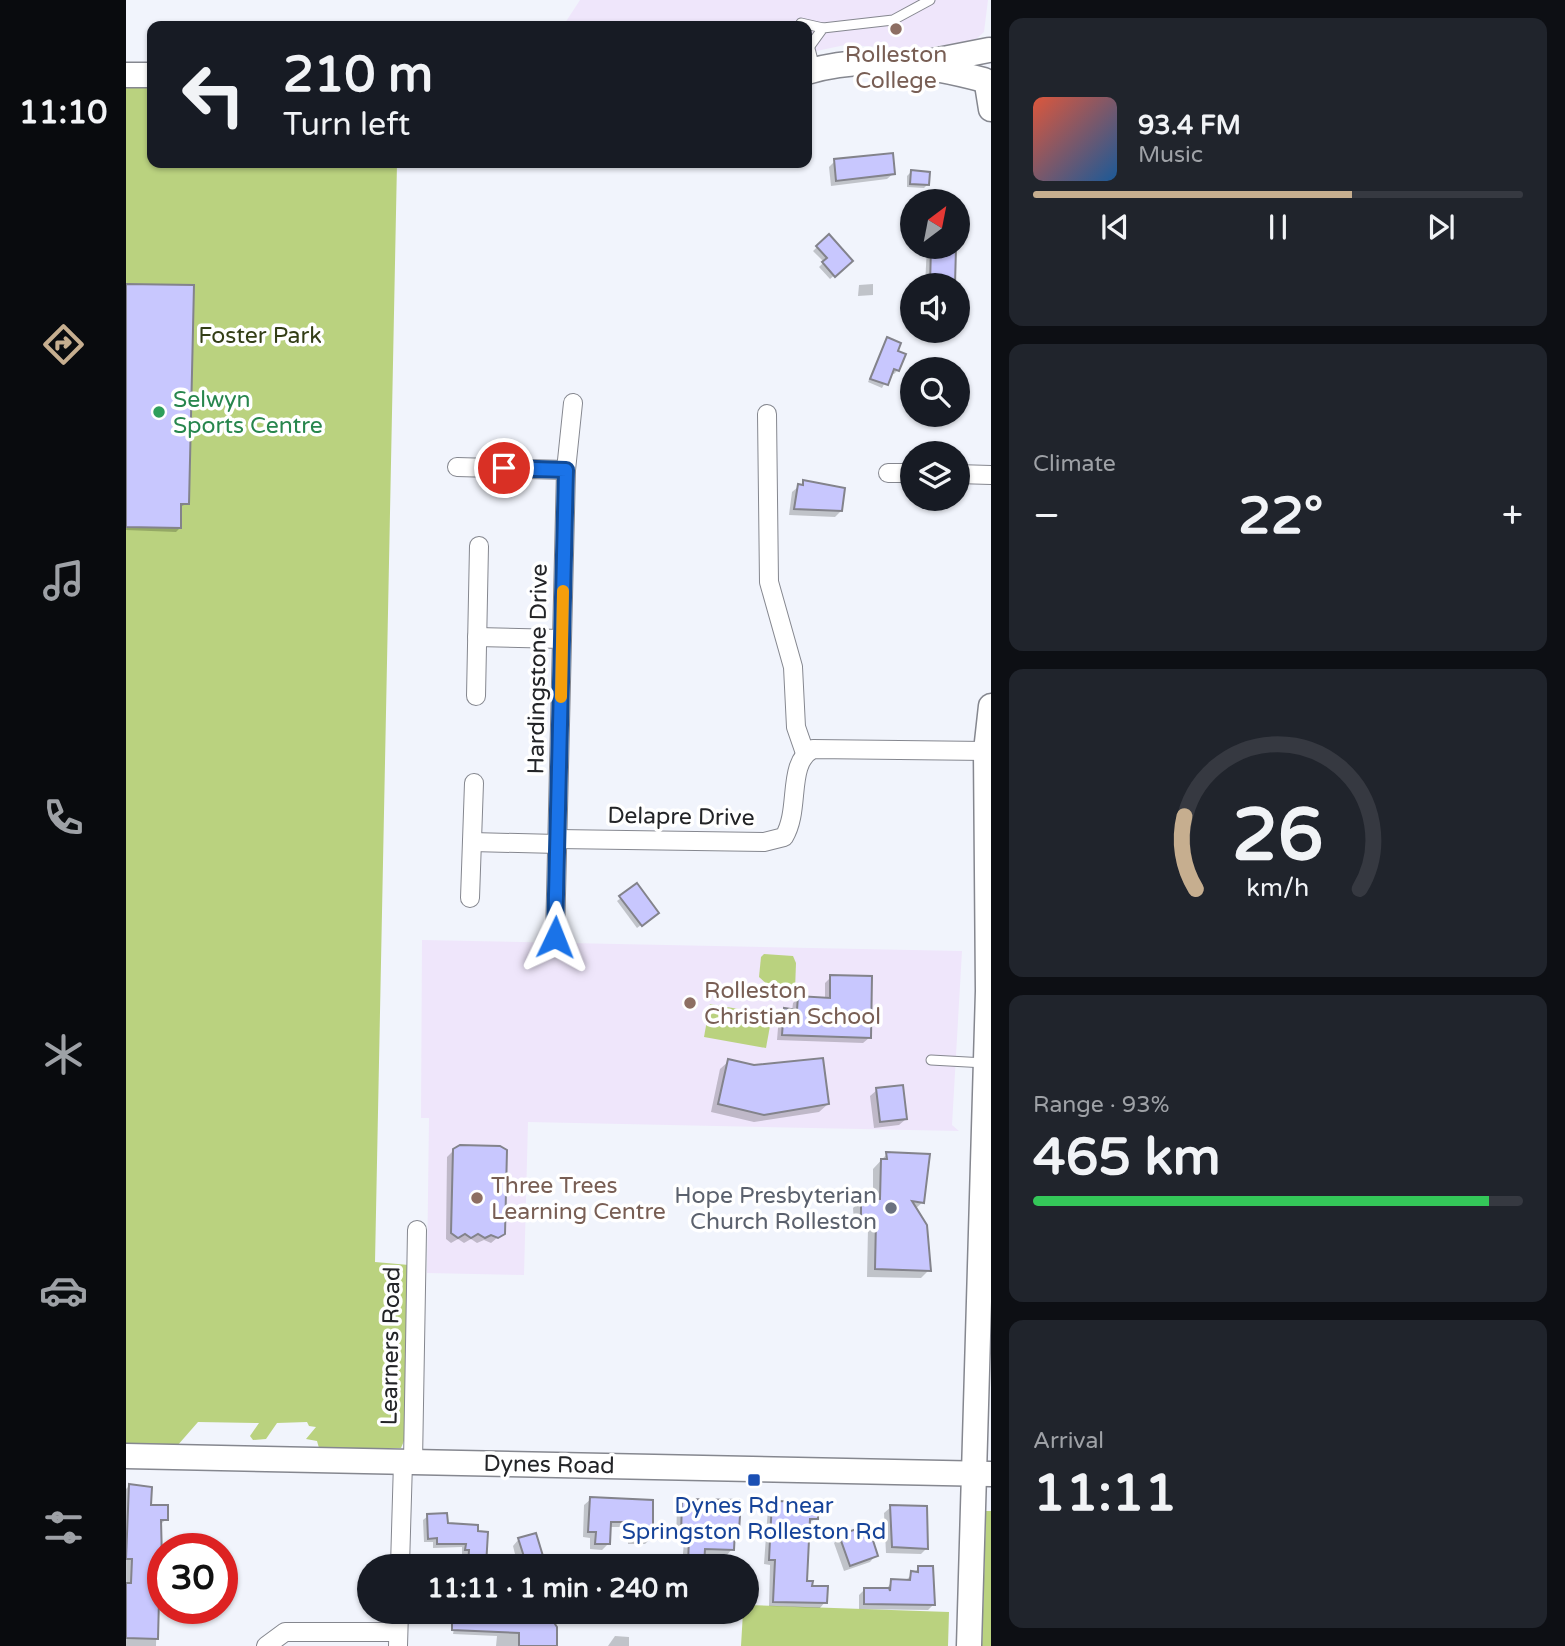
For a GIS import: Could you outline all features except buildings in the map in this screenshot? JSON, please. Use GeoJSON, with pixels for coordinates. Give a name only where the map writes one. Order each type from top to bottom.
{"type":"FeatureCollection","features":[{"type":"Feature","properties":{"kind":"main road"},"geometry":{"type":"LineString","coordinates":[[914,65],[990,50]]}},
{"type":"Feature","properties":{"kind":"main road"},"geometry":{"type":"LineString","coordinates":[[990,50],[982,64],[991,109]]}},
{"type":"Feature","properties":{"kind":"main road"},"geometry":{"type":"LineString","coordinates":[[812,56],[854,63],[914,65],[987,83]]}},
{"type":"Feature","properties":{"kind":"main road"},"geometry":{"type":"LineString","coordinates":[[126,75],[147,75]]}},
{"type":"Feature","properties":{"kind":"main road"},"geometry":{"type":"LineString","coordinates":[[969,1646],[982,1474],[985,1063],[989,991],[986,751],[991,706]]}},
{"type":"Feature","properties":{"kind":"main road","name":"Dynes Road"},"geometry":{"type":"LineString","coordinates":[[126,1455],[982,1474]]}},
{"type":"Feature","properties":{"kind":"street","name":"Hardingstone Drive"},"geometry":{"type":"LineString","coordinates":[[555,937],[566,470],[573,402]]}},
{"type":"Feature","properties":{"kind":"street"},"geometry":{"type":"LineString","coordinates":[[767,414],[769,582],[793,667],[796,727],[805,753],[831,747],[986,751]]}},
{"type":"Feature","properties":{"kind":"street"},"geometry":{"type":"LineString","coordinates":[[457,467],[566,470]]}},
{"type":"Feature","properties":{"kind":"street"},"geometry":{"type":"LineString","coordinates":[[888,473],[900,473]]}},
{"type":"Feature","properties":{"kind":"street"},"geometry":{"type":"LineString","coordinates":[[970,474],[991,475]]}},
{"type":"Feature","properties":{"kind":"street"},"geometry":{"type":"LineString","coordinates":[[476,696],[479,546]]}},
{"type":"Feature","properties":{"kind":"street"},"geometry":{"type":"LineString","coordinates":[[477,637],[562,639]]}},
{"type":"Feature","properties":{"kind":"street","name":"Delapre Drive"},"geometry":{"type":"LineString","coordinates":[[558,841],[764,842],[784,837],[792,823],[795,777],[805,753]]}},
{"type":"Feature","properties":{"kind":"street"},"geometry":{"type":"LineString","coordinates":[[470,898],[474,783]]}},
{"type":"Feature","properties":{"kind":"street"},"geometry":{"type":"LineString","coordinates":[[472,842],[558,841]]}},
{"type":"Feature","properties":{"kind":"street","name":"Learners Road"},"geometry":{"type":"LineString","coordinates":[[401,1554],[408,1462],[417,1230]]}},
{"type":"Feature","properties":{"kind":"street"},"geometry":{"type":"LineString","coordinates":[[266,1646],[285,1632],[398,1639]]}},
{"type":"Feature","properties":{"kind":"lane"},"geometry":{"type":"LineString","coordinates":[[812,26],[823,28],[893,20],[929,0]]}},
{"type":"Feature","properties":{"kind":"lane"},"geometry":{"type":"LineString","coordinates":[[812,52],[823,28]]}},
{"type":"Feature","properties":{"kind":"lane"},"geometry":{"type":"LineString","coordinates":[[931,1060],[985,1063]]}},
{"type":"Feature","properties":{"kind":"shaded area","name":"Rolleston College"},"geometry":{"type":"Polygon","coordinates":[[[580,0],[988,0],[984,32],[975,40],[920,49],[845,45],[812,52],[812,21],[566,21],[580,0]]]}},
{"type":"Feature","properties":{"kind":"shaded area","name":"Rolleston Christian School"},"geometry":{"type":"Polygon","coordinates":[[[422,940],[962,951],[952,1125],[959,1131],[528,1122],[524,1275],[427,1273],[429,1118],[421,1118],[422,940]]]}},
{"type":"Feature","properties":{"kind":"green space","name":"Foster Park"},"geometry":{"type":"Polygon","coordinates":[[[147,87],[147,168],[397,168],[375,1262],[409,1265],[406,1436],[401,1448],[319,1448],[317,1441],[306,1439],[316,1427],[309,1426],[307,1422],[277,1423],[266,1439],[253,1440],[250,1436],[259,1423],[198,1422],[177,1446],[126,1445],[126,88],[147,87]]]}},
{"type":"Feature","properties":{"kind":"green space"},"geometry":{"type":"Polygon","coordinates":[[[764,954],[793,956],[796,963],[795,990],[788,995],[778,994],[759,977],[761,957],[764,954]]]}},
{"type":"Feature","properties":{"kind":"green space"},"geometry":{"type":"Polygon","coordinates":[[[710,1004],[772,1015],[766,1048],[704,1037],[710,1004]]]}},
{"type":"Feature","properties":{"kind":"green space"},"geometry":{"type":"Polygon","coordinates":[[[986,1511],[991,1511],[991,1646],[982,1646],[986,1511]]]}},
{"type":"Feature","properties":{"kind":"green space"},"geometry":{"type":"Polygon","coordinates":[[[759,1605],[949,1612],[948,1646],[741,1646],[742,1624],[759,1624],[759,1605]]]}},
{"type":"Feature","properties":{"kind":"slow traffic"},"geometry":{"type":"LineString","coordinates":[[561,697],[563,591]]}},
{"type":"Feature","properties":{"kind":"place","name":"Rolleston College"},"geometry":{"type":"Point","coordinates":[896,29]}},
{"type":"Feature","properties":{"kind":"place","name":"Selwyn Sports Centre"},"geometry":{"type":"Point","coordinates":[159,412]}},
{"type":"Feature","properties":{"kind":"place","name":"Rolleston Christian School"},"geometry":{"type":"Point","coordinates":[690,1003]}},
{"type":"Feature","properties":{"kind":"place","name":"Three Trees Learning Centre"},"geometry":{"type":"Point","coordinates":[477,1198]}},
{"type":"Feature","properties":{"kind":"place","name":"Hope Presbyterian Church Rolleston"},"geometry":{"type":"Point","coordinates":[891,1208]}},
{"type":"Feature","properties":{"kind":"place","name":"Dynes Rd near Springston Rolleston Rd"},"geometry":{"type":"Point","coordinates":[754,1480]}},
{"type":"Feature","properties":{"kind":"route"},"geometry":{"type":"LineString","coordinates":[[504,468],[566,470],[555,937]]}}]}
